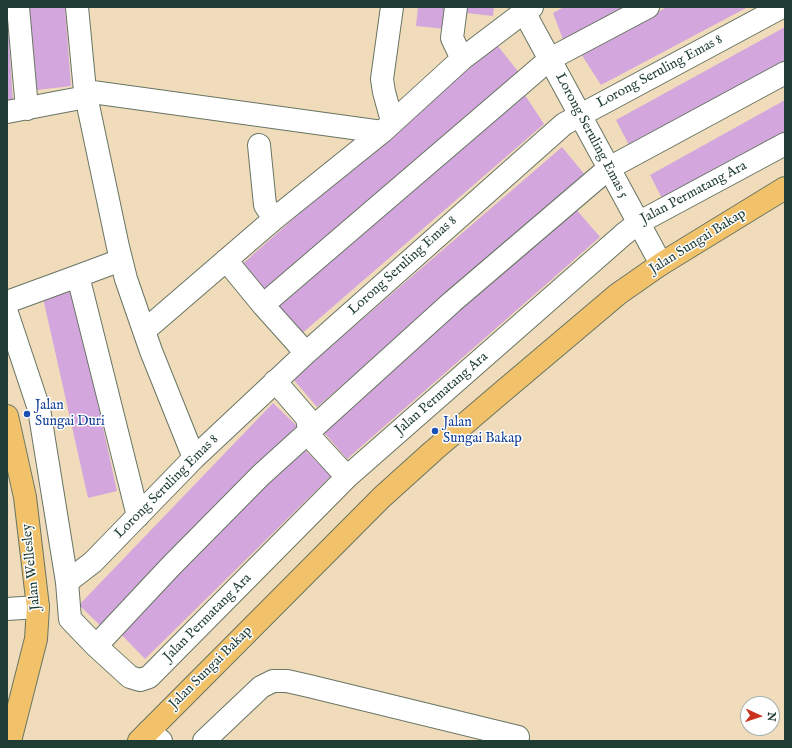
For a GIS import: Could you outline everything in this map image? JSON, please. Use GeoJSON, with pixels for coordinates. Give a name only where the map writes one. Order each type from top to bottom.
{"type":"FeatureCollection","features":[{"type":"Feature","properties":{"kind":"main road","name":"Jalan Sungai Bakap"},"geometry":{"type":"LineString","coordinates":[[150,738],[376,503],[495,398],[618,294],[661,264],[785,188]]}},
{"type":"Feature","properties":{"kind":"main road","name":"Jalan Wellesley"},"geometry":{"type":"LineString","coordinates":[[7,416],[25,497],[38,607],[36,639],[10,741]]}},
{"type":"Feature","properties":{"kind":"street"},"geometry":{"type":"LineString","coordinates":[[18,7],[17,110],[85,94],[387,127]]}},
{"type":"Feature","properties":{"kind":"street"},"geometry":{"type":"LineString","coordinates":[[77,7],[85,94],[121,260],[126,279],[151,351],[194,458]]}},
{"type":"Feature","properties":{"kind":"street"},"geometry":{"type":"LineString","coordinates":[[387,127],[382,79],[392,7]]}},
{"type":"Feature","properties":{"kind":"street"},"geometry":{"type":"LineString","coordinates":[[456,7],[452,38],[462,59]]}},
{"type":"Feature","properties":{"kind":"street"},"geometry":{"type":"LineString","coordinates":[[263,305],[550,59],[648,7]]}},
{"type":"Feature","properties":{"kind":"street","name":"Lorong Seruling Emas 8"},"geometry":{"type":"LineString","coordinates":[[67,582],[93,562],[194,458],[306,352],[564,124],[782,7]]}},
{"type":"Feature","properties":{"kind":"street"},"geometry":{"type":"LineString","coordinates":[[144,331],[274,219],[387,127],[462,59],[527,8]]}},
{"type":"Feature","properties":{"kind":"street","name":"Lorong Seruling Emas 5"},"geometry":{"type":"LineString","coordinates":[[527,8],[550,59],[661,264]]}},
{"type":"Feature","properties":{"kind":"street"},"geometry":{"type":"LineString","coordinates":[[7,313],[39,409],[67,582],[70,619],[96,646],[250,486],[310,430],[452,302],[609,168],[785,74]]}},
{"type":"Feature","properties":{"kind":"street","name":"Jalan Permatang Ara"},"geometry":{"type":"LineString","coordinates":[[96,646],[130,677],[140,680],[149,677],[348,476],[624,234],[638,223],[785,144]]}},
{"type":"Feature","properties":{"kind":"street"},"geometry":{"type":"LineString","coordinates":[[259,145],[265,205],[274,219]]}},
{"type":"Feature","properties":{"kind":"street"},"geometry":{"type":"LineString","coordinates":[[7,302],[121,260]]}},
{"type":"Feature","properties":{"kind":"street"},"geometry":{"type":"LineString","coordinates":[[226,260],[263,305],[306,352]]}},
{"type":"Feature","properties":{"kind":"street"},"geometry":{"type":"LineString","coordinates":[[78,276],[138,516]]}},
{"type":"Feature","properties":{"kind":"street"},"geometry":{"type":"LineString","coordinates":[[275,381],[307,418],[310,436],[313,440],[348,476]]}},
{"type":"Feature","properties":{"kind":"street"},"geometry":{"type":"LineString","coordinates":[[7,609],[38,607]]}},
{"type":"Feature","properties":{"kind":"street"},"geometry":{"type":"LineString","coordinates":[[204,741],[261,687],[273,681],[287,681],[309,686],[518,737]]}},
{"type":"Feature","properties":{"kind":"building"},"geometry":{"type":"Polygon","coordinates":[[[29,7],[65,7],[71,86],[37,90],[29,7]]]}},
{"type":"Feature","properties":{"kind":"building"},"geometry":{"type":"Polygon","coordinates":[[[418,7],[449,7],[446,29],[416,26],[418,7]]]}},
{"type":"Feature","properties":{"kind":"building"},"geometry":{"type":"Polygon","coordinates":[[[467,7],[494,7],[493,16],[466,13],[467,7]]]}},
{"type":"Feature","properties":{"kind":"building"},"geometry":{"type":"Polygon","coordinates":[[[564,7],[636,7],[565,45],[553,13],[564,7]]]}},
{"type":"Feature","properties":{"kind":"building"},"geometry":{"type":"Polygon","coordinates":[[[667,7],[748,7],[601,85],[581,54],[667,7]]]}},
{"type":"Feature","properties":{"kind":"building"},"geometry":{"type":"Polygon","coordinates":[[[7,23],[13,103],[7,104],[7,23]]]}},
{"type":"Feature","properties":{"kind":"building"},"geometry":{"type":"Polygon","coordinates":[[[785,27],[785,62],[630,147],[616,120],[785,27]]]}},
{"type":"Feature","properties":{"kind":"building"},"geometry":{"type":"Polygon","coordinates":[[[494,41],[520,74],[268,298],[239,267],[494,41]]]}},
{"type":"Feature","properties":{"kind":"building"},"geometry":{"type":"Polygon","coordinates":[[[521,89],[544,124],[299,336],[273,305],[521,89]]]}},
{"type":"Feature","properties":{"kind":"building"},"geometry":{"type":"Polygon","coordinates":[[[785,100],[785,135],[664,202],[650,175],[785,100]]]}},
{"type":"Feature","properties":{"kind":"building"},"geometry":{"type":"Polygon","coordinates":[[[562,147],[586,176],[317,407],[293,379],[562,147]]]}},
{"type":"Feature","properties":{"kind":"building"},"geometry":{"type":"Polygon","coordinates":[[[575,208],[600,237],[347,459],[321,429],[575,208]]]}},
{"type":"Feature","properties":{"kind":"building"},"geometry":{"type":"Polygon","coordinates":[[[73,291],[117,491],[88,498],[43,298],[73,291]]]}},
{"type":"Feature","properties":{"kind":"building"},"geometry":{"type":"Polygon","coordinates":[[[273,403],[297,426],[103,628],[79,605],[273,403]]]}},
{"type":"Feature","properties":{"kind":"building"},"geometry":{"type":"Polygon","coordinates":[[[304,449],[331,476],[145,659],[118,631],[304,449]]]}},
{"type":"Feature","properties":{"kind":"place","name":"Jalan Sungai Duri"},"geometry":{"type":"Point","coordinates":[27,414]}},
{"type":"Feature","properties":{"kind":"place","name":"Jalan Sungai Bakap"},"geometry":{"type":"Point","coordinates":[435,431]}}]}
